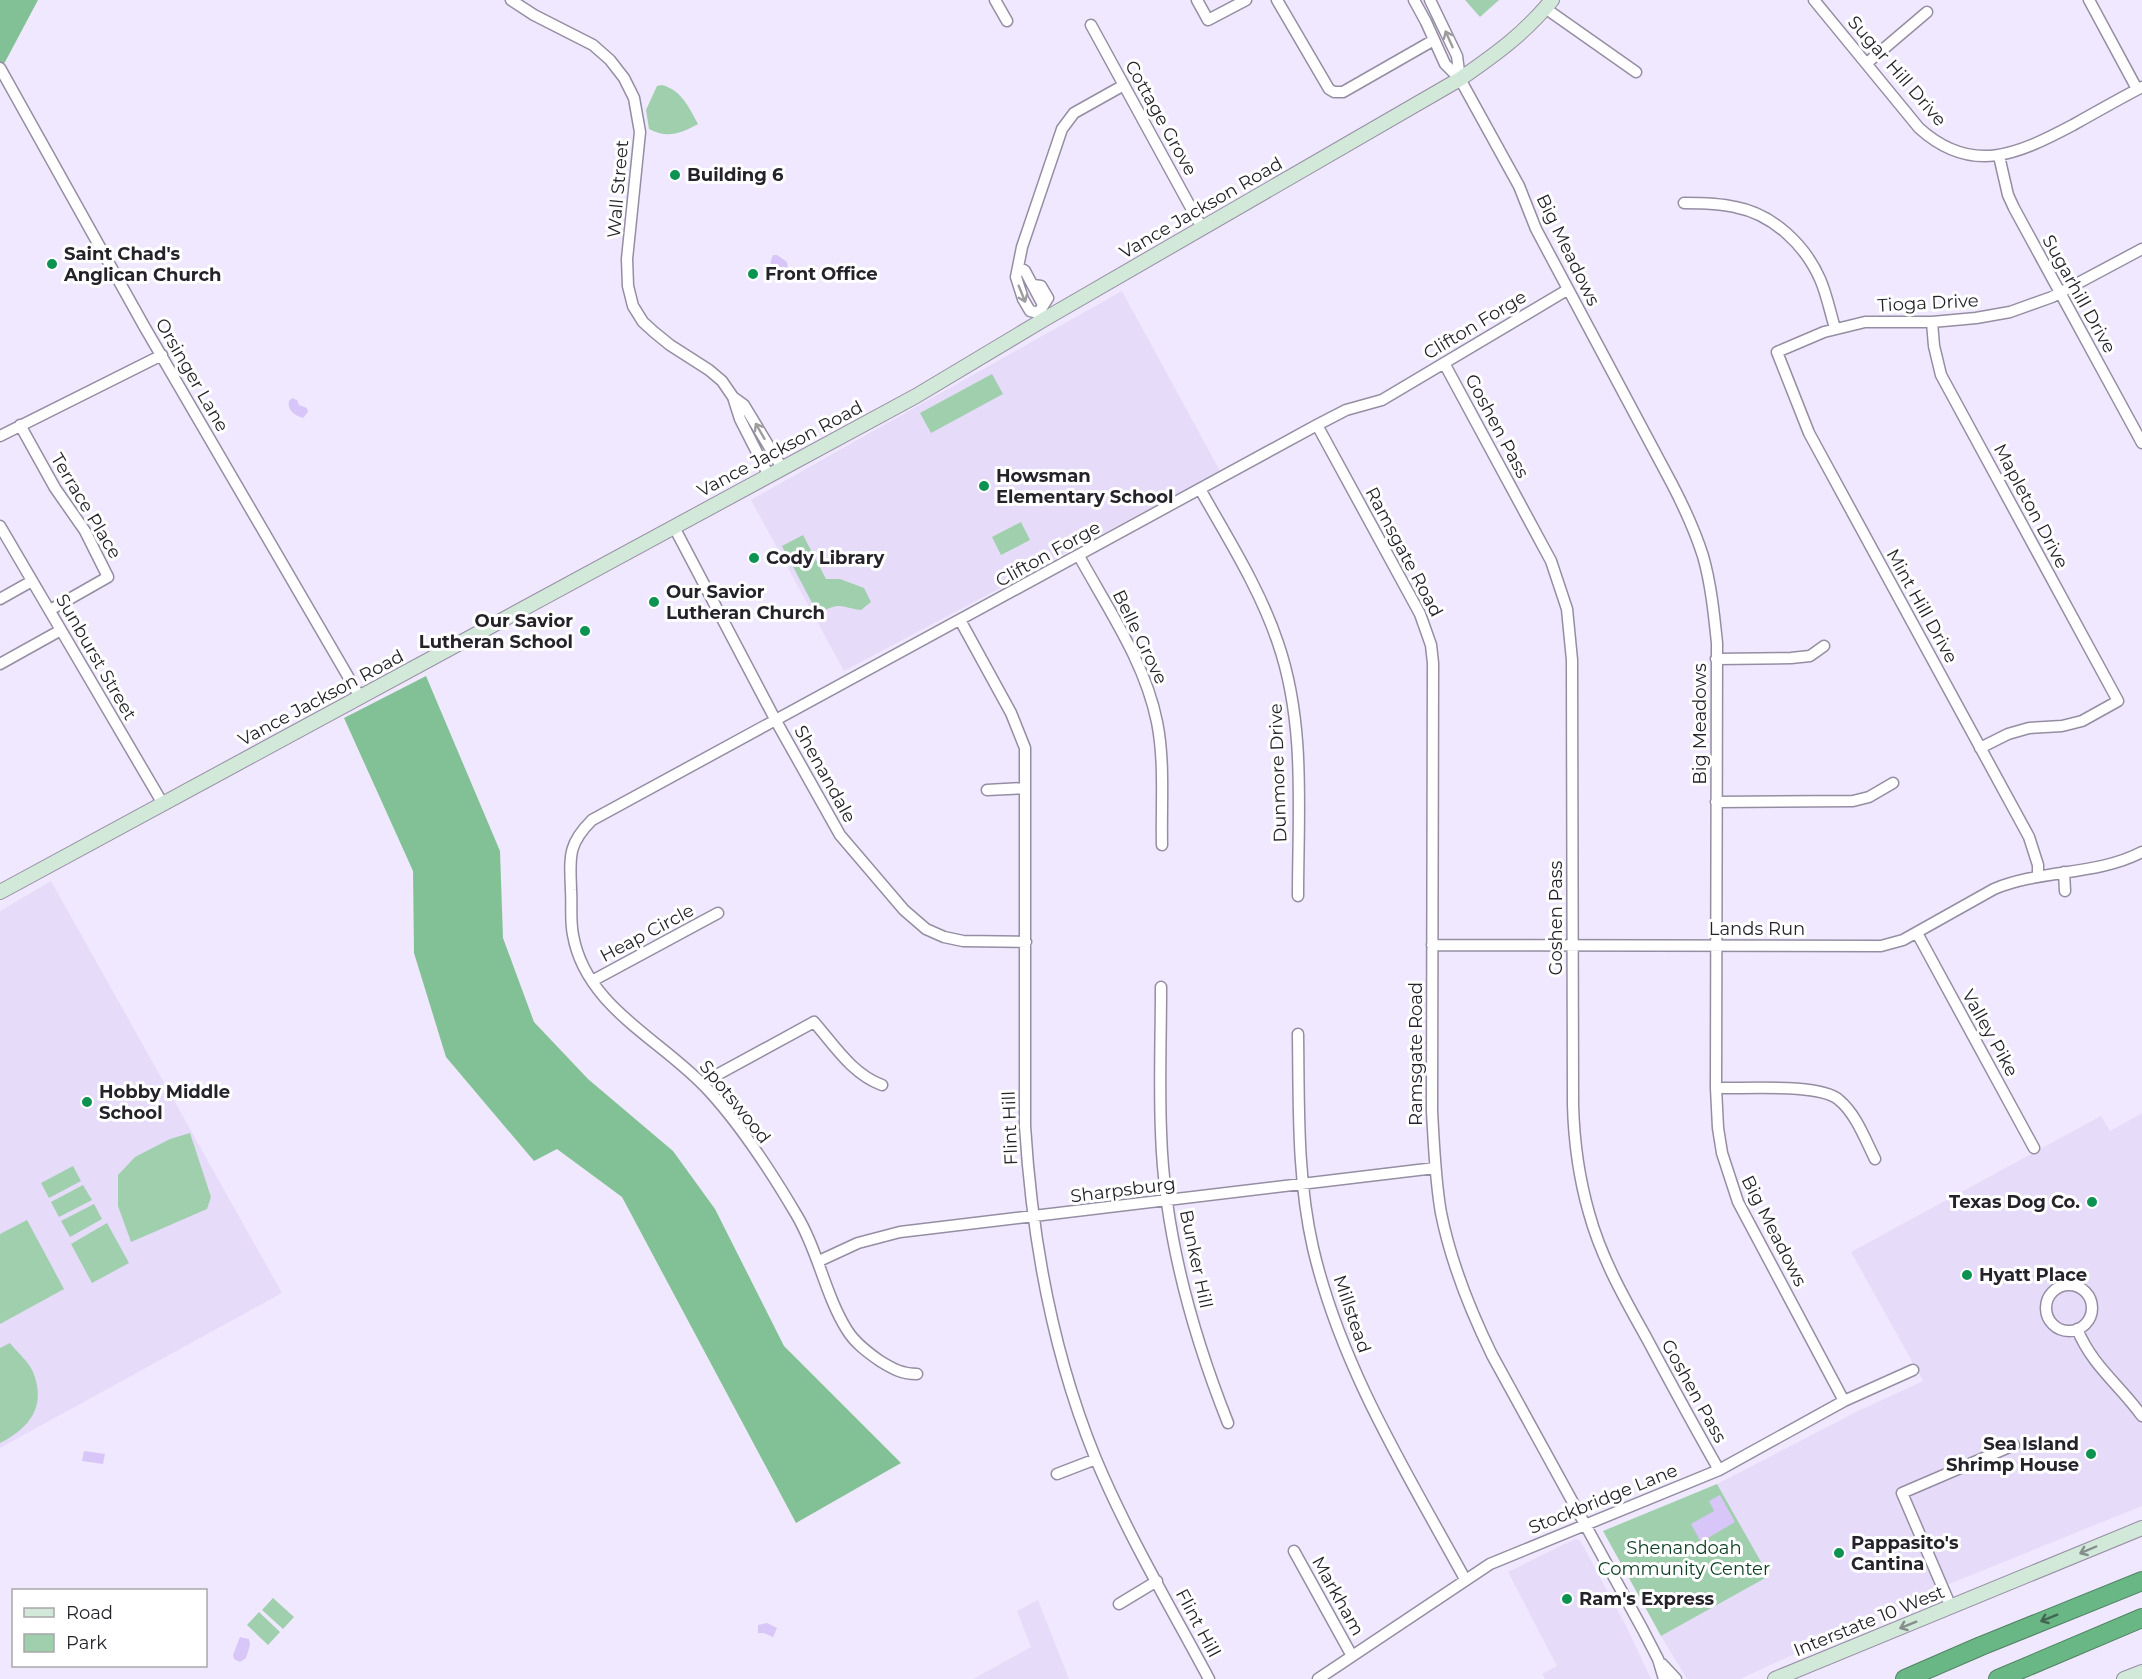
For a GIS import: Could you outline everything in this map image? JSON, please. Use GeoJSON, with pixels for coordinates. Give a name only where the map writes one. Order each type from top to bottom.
{"type":"FeatureCollection","features":[{"type":"Feature","properties":{"kind":"highway"},"geometry":{"type":"LineString","coordinates":[[1905,1679],[2142,1581]]}},
{"type":"Feature","properties":{"kind":"highway"},"geometry":{"type":"LineString","coordinates":[[1998,1679],[2142,1618]]}},
{"type":"Feature","properties":{"kind":"main road","name":"Vance Jackson Road"},"geometry":{"type":"LineString","coordinates":[[0,892],[916,396],[1042,313],[1202,228],[1460,79],[1509,44],[1549,4]]}},
{"type":"Feature","properties":{"kind":"main road","name":"Interstate 10 West"},"geometry":{"type":"LineString","coordinates":[[1775,1679],[2142,1528]]}},
{"type":"Feature","properties":{"kind":"main road"},"geometry":{"type":"LineString","coordinates":[[1802,1679],[1823,1660]]}},
{"type":"Feature","properties":{"kind":"main road"},"geometry":{"type":"LineString","coordinates":[[2124,1679],[2142,1672]]}},
{"type":"Feature","properties":{"kind":"street","name":"Wall Street"},"geometry":{"type":"LineString","coordinates":[[511,0],[534,15],[593,45],[610,60],[624,78],[634,98],[640,132],[627,259],[628,286],[633,306],[643,322],[654,332],[710,370],[722,381],[733,397],[740,419],[769,476]]}},
{"type":"Feature","properties":{"kind":"street"},"geometry":{"type":"LineString","coordinates":[[995,0],[1007,21]]}},
{"type":"Feature","properties":{"kind":"street"},"geometry":{"type":"LineString","coordinates":[[1197,0],[1208,20],[1246,0]]}},
{"type":"Feature","properties":{"kind":"street"},"geometry":{"type":"LineString","coordinates":[[1277,0],[1329,89],[1334,93],[1343,92],[1434,40]]}},
{"type":"Feature","properties":{"kind":"street","name":"Big Meadows"},"geometry":{"type":"LineString","coordinates":[[1414,0],[1445,64],[1460,79],[1519,186],[1536,230],[1690,520],[1703,558],[1712,600],[1716,658],[1716,1088],[1722,1154],[1738,1202],[1844,1401]]}},
{"type":"Feature","properties":{"kind":"street","name":"Big Meadows"},"geometry":{"type":"LineString","coordinates":[[1430,0],[1457,56],[1460,79]]}},
{"type":"Feature","properties":{"kind":"street","name":"Sugar Hill Drive"},"geometry":{"type":"LineString","coordinates":[[1814,0],[1919,128],[1935,141],[1964,153],[1999,156]]}},
{"type":"Feature","properties":{"kind":"street"},"geometry":{"type":"LineString","coordinates":[[1999,156],[2037,144],[2139,88],[2089,0]]}},
{"type":"Feature","properties":{"kind":"street"},"geometry":{"type":"LineString","coordinates":[[1549,4],[1635,72]]}},
{"type":"Feature","properties":{"kind":"street"},"geometry":{"type":"LineString","coordinates":[[1867,63],[1926,12]]}},
{"type":"Feature","properties":{"kind":"street","name":"Cottage Grove"},"geometry":{"type":"LineString","coordinates":[[1091,25],[1202,228]]}},
{"type":"Feature","properties":{"kind":"street","name":"Orsinger Lane"},"geometry":{"type":"LineString","coordinates":[[0,68],[162,355],[360,697]]}},
{"type":"Feature","properties":{"kind":"street"},"geometry":{"type":"LineString","coordinates":[[1019,267],[1025,271],[1032,285],[1041,286],[1048,298],[1042,313],[1030,311],[1023,299],[1016,276],[1022,247],[1062,129],[1074,113],[1124,85]]}},
{"type":"Feature","properties":{"kind":"street","name":"Sugarhill Drive"},"geometry":{"type":"LineString","coordinates":[[1999,156],[2003,179],[2011,201],[2142,443]]}},
{"type":"Feature","properties":{"kind":"street"},"geometry":{"type":"LineString","coordinates":[[1684,202],[1737,207],[1751,211],[1776,225],[1813,266],[1825,291],[1835,328]]}},
{"type":"Feature","properties":{"kind":"street","name":"Tioga Drive"},"geometry":{"type":"LineString","coordinates":[[1777,352],[1835,328],[1882,321],[1932,322],[1976,318],[2010,312],[2060,293],[2142,249]]}},
{"type":"Feature","properties":{"kind":"street","name":"Clifton Forge"},"geometry":{"type":"LineString","coordinates":[[578,834],[592,820],[1317,425],[1346,410],[1382,400],[1567,290]]}},
{"type":"Feature","properties":{"kind":"street","name":"Mapleton Drive"},"geometry":{"type":"LineString","coordinates":[[1932,322],[1934,346],[1941,375],[2118,701],[2082,721],[2062,726],[2029,728],[2008,734],[1980,748]]}},
{"type":"Feature","properties":{"kind":"street","name":"Mint Hill Drive"},"geometry":{"type":"LineString","coordinates":[[1777,352],[1809,433],[2029,837],[2038,865],[2038,876]]}},
{"type":"Feature","properties":{"kind":"street"},"geometry":{"type":"LineString","coordinates":[[0,436],[162,355]]}},
{"type":"Feature","properties":{"kind":"street","name":"Goshen Pass"},"geometry":{"type":"LineString","coordinates":[[1444,363],[1547,553],[1567,609],[1572,660],[1574,1135],[1589,1215],[1620,1290],[1719,1470]]}},
{"type":"Feature","properties":{"kind":"street","name":"Wall Street"},"geometry":{"type":"LineString","coordinates":[[733,397],[744,405],[782,468]]}},
{"type":"Feature","properties":{"kind":"street","name":"Terrace Place"},"geometry":{"type":"LineString","coordinates":[[20,425],[55,488],[85,531],[108,577],[50,610]]}},
{"type":"Feature","properties":{"kind":"street","name":"Ramsgate Road"},"geometry":{"type":"LineString","coordinates":[[1317,425],[1420,614],[1431,645],[1433,663],[1432,1112],[1435,1168],[1441,1213],[1455,1269],[1474,1319],[1658,1659],[1664,1679]]}},
{"type":"Feature","properties":{"kind":"street","name":"Dunmore Drive"},"geometry":{"type":"LineString","coordinates":[[1200,489],[1265,608],[1279,644],[1289,681],[1295,720],[1297,759],[1298,896]]}},
{"type":"Feature","properties":{"kind":"street","name":"Sunburst Street"},"geometry":{"type":"LineString","coordinates":[[0,526],[163,804]]}},
{"type":"Feature","properties":{"kind":"street","name":"Shenandale"},"geometry":{"type":"LineString","coordinates":[[674,527],[776,721],[840,835],[910,917],[926,929],[953,940],[1026,942]]}},
{"type":"Feature","properties":{"kind":"street","name":"Belle Grove"},"geometry":{"type":"LineString","coordinates":[[1079,556],[1132,652],[1151,698],[1160,747],[1162,845]]}},
{"type":"Feature","properties":{"kind":"street"},"geometry":{"type":"LineString","coordinates":[[0,599],[32,581]]}},
{"type":"Feature","properties":{"kind":"street","name":"Flint Hill"},"geometry":{"type":"LineString","coordinates":[[960,620],[1018,729],[1025,748],[1025,1126],[1033,1217],[1056,1340],[1070,1388],[1096,1459],[1134,1540],[1209,1679]]}},
{"type":"Feature","properties":{"kind":"street"},"geometry":{"type":"LineString","coordinates":[[0,664],[61,630]]}},
{"type":"Feature","properties":{"kind":"street"},"geometry":{"type":"LineString","coordinates":[[1716,658],[1810,656],[1824,646]]}},
{"type":"Feature","properties":{"kind":"street"},"geometry":{"type":"LineString","coordinates":[[1716,802],[1853,801],[1869,797],[1893,783]]}},
{"type":"Feature","properties":{"kind":"street"},"geometry":{"type":"LineString","coordinates":[[987,790],[1025,788]]}},
{"type":"Feature","properties":{"kind":"street","name":"Spotswood"},"geometry":{"type":"LineString","coordinates":[[578,834],[572,847],[570,862],[573,934],[581,962],[592,981],[616,1011],[667,1051],[702,1083],[731,1118],[797,1215],[819,1260],[840,1317],[857,1343],[895,1370],[904,1374],[917,1374]]}},
{"type":"Feature","properties":{"kind":"street","name":"Lands Run"},"geometry":{"type":"LineString","coordinates":[[1432,945],[1881,946],[1893,944],[1917,933],[1994,889],[2010,883],[2116,863],[2142,852]]}},
{"type":"Feature","properties":{"kind":"street"},"geometry":{"type":"LineString","coordinates":[[2064,872],[2065,891]]}},
{"type":"Feature","properties":{"kind":"street","name":"Heap Circle"},"geometry":{"type":"LineString","coordinates":[[592,981],[718,914]]}},
{"type":"Feature","properties":{"kind":"street","name":"Valley Pike"},"geometry":{"type":"LineString","coordinates":[[1917,933],[2034,1148]]}},
{"type":"Feature","properties":{"kind":"street","name":"Bunker Hill"},"geometry":{"type":"LineString","coordinates":[[1161,987],[1161,1133],[1167,1201],[1182,1286],[1205,1366],[1228,1423]]}},
{"type":"Feature","properties":{"kind":"street"},"geometry":{"type":"LineString","coordinates":[[702,1083],[814,1022],[857,1072],[882,1085]]}},
{"type":"Feature","properties":{"kind":"street","name":"Millstead"},"geometry":{"type":"LineString","coordinates":[[1298,1034],[1299,1134],[1303,1184],[1313,1248],[1329,1302],[1346,1352],[1371,1405],[1465,1580]]}},
{"type":"Feature","properties":{"kind":"street"},"geometry":{"type":"LineString","coordinates":[[1716,1088],[1810,1089],[1826,1092],[1839,1099],[1851,1114],[1875,1159]]}},
{"type":"Feature","properties":{"kind":"street","name":"Sharpsburg"},"geometry":{"type":"LineString","coordinates":[[819,1260],[867,1240],[900,1232],[1435,1168]]}},
{"type":"Feature","properties":{"kind":"street"},"geometry":{"type":"LineString","coordinates":[[2069,1284],[2078,1286],[2090,1299],[2092,1308],[2090,1317],[2077,1329],[2068,1331],[2060,1329],[2052,1324],[2047,1316],[2047,1299],[2052,1291],[2060,1286],[2069,1284]]}},
{"type":"Feature","properties":{"kind":"street"},"geometry":{"type":"LineString","coordinates":[[2077,1329],[2093,1360],[2142,1416]]}},
{"type":"Feature","properties":{"kind":"street","name":"Stockbridge Lane"},"geometry":{"type":"LineString","coordinates":[[1318,1679],[1490,1564],[1719,1470],[1844,1401],[1913,1370]]}},
{"type":"Feature","properties":{"kind":"street"},"geometry":{"type":"LineString","coordinates":[[1951,1607],[1902,1493],[2014,1444]]}},
{"type":"Feature","properties":{"kind":"street"},"geometry":{"type":"LineString","coordinates":[[1057,1474],[1096,1459]]}},
{"type":"Feature","properties":{"kind":"street","name":"Markham"},"geometry":{"type":"LineString","coordinates":[[1294,1551],[1352,1656]]}},
{"type":"Feature","properties":{"kind":"street","name":"Flint Hill"},"geometry":{"type":"LineString","coordinates":[[1119,1604],[1157,1581]]}},
{"type":"Feature","properties":{"kind":"street","name":"Ramsgate Road"},"geometry":{"type":"LineString","coordinates":[[1658,1659],[1676,1679]]}},
{"type":"Feature","properties":{"kind":"shaded area"},"geometry":{"type":"Polygon","coordinates":[[[773,255],[787,262],[788,268],[793,273],[792,277],[781,274],[779,267],[770,263],[773,255]]]}},
{"type":"Feature","properties":{"kind":"shaded area","name":"Howsman Elementary School"},"geometry":{"type":"Polygon","coordinates":[[[1122,291],[1220,471],[844,671],[751,500],[1122,291]]]}},
{"type":"Feature","properties":{"kind":"shaded area"},"geometry":{"type":"Polygon","coordinates":[[[292,398],[297,400],[299,405],[307,408],[308,412],[303,418],[290,410],[289,401],[292,398]]]}},
{"type":"Feature","properties":{"kind":"shaded area","name":"Hobby Middle School"},"geometry":{"type":"Polygon","coordinates":[[[51,881],[282,1293],[0,1448],[0,911],[51,881]]]}},
{"type":"Feature","properties":{"kind":"shaded area"},"geometry":{"type":"Polygon","coordinates":[[[2142,1113],[2142,1506],[1922,1595],[1740,1679],[1687,1679],[1661,1636],[1769,1576],[1717,1484],[1858,1411],[1923,1381],[1851,1252],[2101,1116],[2110,1131],[2142,1113]]]}},
{"type":"Feature","properties":{"kind":"shaded area"},"geometry":{"type":"Polygon","coordinates":[[[84,1451],[105,1454],[103,1464],[82,1461],[84,1451]]]}},
{"type":"Feature","properties":{"kind":"shaded area"},"geometry":{"type":"Polygon","coordinates":[[[1720,1495],[1735,1522],[1701,1542],[1691,1524],[1714,1511],[1709,1501],[1720,1495]]]}},
{"type":"Feature","properties":{"kind":"shaded area","name":"Ram's Express"},"geometry":{"type":"Polygon","coordinates":[[[1575,1539],[1580,1540],[1626,1626],[1651,1679],[1545,1679],[1542,1674],[1557,1666],[1508,1572],[1575,1539]]]}},
{"type":"Feature","properties":{"kind":"shaded area"},"geometry":{"type":"Polygon","coordinates":[[[1038,1600],[1069,1679],[973,1679],[1031,1647],[1017,1611],[1038,1600]]]}},
{"type":"Feature","properties":{"kind":"shaded area"},"geometry":{"type":"Polygon","coordinates":[[[767,1623],[777,1628],[773,1637],[758,1633],[758,1625],[767,1623]]]}},
{"type":"Feature","properties":{"kind":"shaded area"},"geometry":{"type":"Polygon","coordinates":[[[240,1637],[249,1639],[250,1645],[246,1658],[240,1662],[234,1659],[233,1655],[240,1637]]]}},
{"type":"Feature","properties":{"kind":"green space"},"geometry":{"type":"Polygon","coordinates":[[[0,0],[38,0],[0,68],[0,0]]]}},
{"type":"Feature","properties":{"kind":"green space"},"geometry":{"type":"Polygon","coordinates":[[[1465,0],[1499,0],[1480,17],[1465,0]]]}},
{"type":"Feature","properties":{"kind":"green space"},"geometry":{"type":"Polygon","coordinates":[[[657,86],[669,87],[679,95],[698,124],[674,134],[662,134],[649,129],[646,110],[657,86]]]}},
{"type":"Feature","properties":{"kind":"green space"},"geometry":{"type":"Polygon","coordinates":[[[992,374],[1003,394],[931,433],[920,413],[992,374]]]}},
{"type":"Feature","properties":{"kind":"green space"},"geometry":{"type":"Polygon","coordinates":[[[1021,522],[1030,540],[1001,555],[992,537],[1021,522]]]}},
{"type":"Feature","properties":{"kind":"green space"},"geometry":{"type":"Polygon","coordinates":[[[803,535],[826,579],[840,579],[864,588],[871,602],[861,610],[835,606],[818,614],[782,546],[803,535]]]}},
{"type":"Feature","properties":{"kind":"green space"},"geometry":{"type":"Polygon","coordinates":[[[426,676],[500,851],[503,938],[534,1022],[588,1079],[673,1151],[715,1209],[784,1346],[901,1463],[796,1523],[622,1197],[557,1149],[534,1161],[446,1057],[414,953],[413,871],[344,718],[426,676]]]}},
{"type":"Feature","properties":{"kind":"green space"},"geometry":{"type":"Polygon","coordinates":[[[190,1133],[211,1197],[207,1209],[131,1242],[118,1206],[118,1175],[135,1157],[170,1139],[190,1133]]]}},
{"type":"Feature","properties":{"kind":"green space"},"geometry":{"type":"Polygon","coordinates":[[[73,1166],[81,1181],[49,1198],[41,1183],[73,1166]]]}},
{"type":"Feature","properties":{"kind":"green space"},"geometry":{"type":"Polygon","coordinates":[[[83,1185],[92,1200],[59,1217],[51,1202],[83,1185]]]}},
{"type":"Feature","properties":{"kind":"green space"},"geometry":{"type":"Polygon","coordinates":[[[94,1204],[102,1219],[70,1237],[61,1221],[94,1204]]]}},
{"type":"Feature","properties":{"kind":"green space"},"geometry":{"type":"Polygon","coordinates":[[[27,1220],[64,1289],[0,1324],[0,1234],[27,1220]]]}},
{"type":"Feature","properties":{"kind":"green space"},"geometry":{"type":"Polygon","coordinates":[[[107,1223],[129,1263],[92,1283],[71,1244],[107,1223]]]}},
{"type":"Feature","properties":{"kind":"green space"},"geometry":{"type":"Polygon","coordinates":[[[10,1343],[31,1368],[37,1384],[38,1396],[33,1415],[27,1423],[0,1443],[0,1348],[10,1343]]]}},
{"type":"Feature","properties":{"kind":"green space","name":"Shenandoah Community Center"},"geometry":{"type":"Polygon","coordinates":[[[1717,1484],[1769,1576],[1661,1636],[1603,1531],[1717,1484]]]}},
{"type":"Feature","properties":{"kind":"green space"},"geometry":{"type":"Polygon","coordinates":[[[273,1598],[294,1617],[283,1629],[262,1610],[273,1598]]]}},
{"type":"Feature","properties":{"kind":"green space"},"geometry":{"type":"Polygon","coordinates":[[[259,1612],[280,1632],[268,1645],[247,1625],[259,1612]]]}},
{"type":"Feature","properties":{"kind":"place","name":"Building 6"},"geometry":{"type":"Point","coordinates":[675,175]}},
{"type":"Feature","properties":{"kind":"place","name":"Saint Chad's Anglican Church"},"geometry":{"type":"Point","coordinates":[52,264]}},
{"type":"Feature","properties":{"kind":"place","name":"Front Office"},"geometry":{"type":"Point","coordinates":[753,274]}},
{"type":"Feature","properties":{"kind":"place","name":"Howsman Elementary School"},"geometry":{"type":"Point","coordinates":[984,486]}},
{"type":"Feature","properties":{"kind":"place","name":"Cody Library"},"geometry":{"type":"Point","coordinates":[754,558]}},
{"type":"Feature","properties":{"kind":"place","name":"Our Savior Lutheran Church"},"geometry":{"type":"Point","coordinates":[654,602]}},
{"type":"Feature","properties":{"kind":"place","name":"Our Savior Lutheran School"},"geometry":{"type":"Point","coordinates":[585,631]}},
{"type":"Feature","properties":{"kind":"place","name":"Hobby Middle School"},"geometry":{"type":"Point","coordinates":[87,1102]}},
{"type":"Feature","properties":{"kind":"place","name":"Texas Dog Co."},"geometry":{"type":"Point","coordinates":[2092,1202]}},
{"type":"Feature","properties":{"kind":"place","name":"Hyatt Place"},"geometry":{"type":"Point","coordinates":[1967,1275]}},
{"type":"Feature","properties":{"kind":"place","name":"Sea Island Shrimp House"},"geometry":{"type":"Point","coordinates":[2091,1454]}},
{"type":"Feature","properties":{"kind":"place","name":"Pappasito's Cantina"},"geometry":{"type":"Point","coordinates":[1839,1553]}},
{"type":"Feature","properties":{"kind":"place","name":"Ram's Express"},"geometry":{"type":"Point","coordinates":[1567,1599]}}]}
